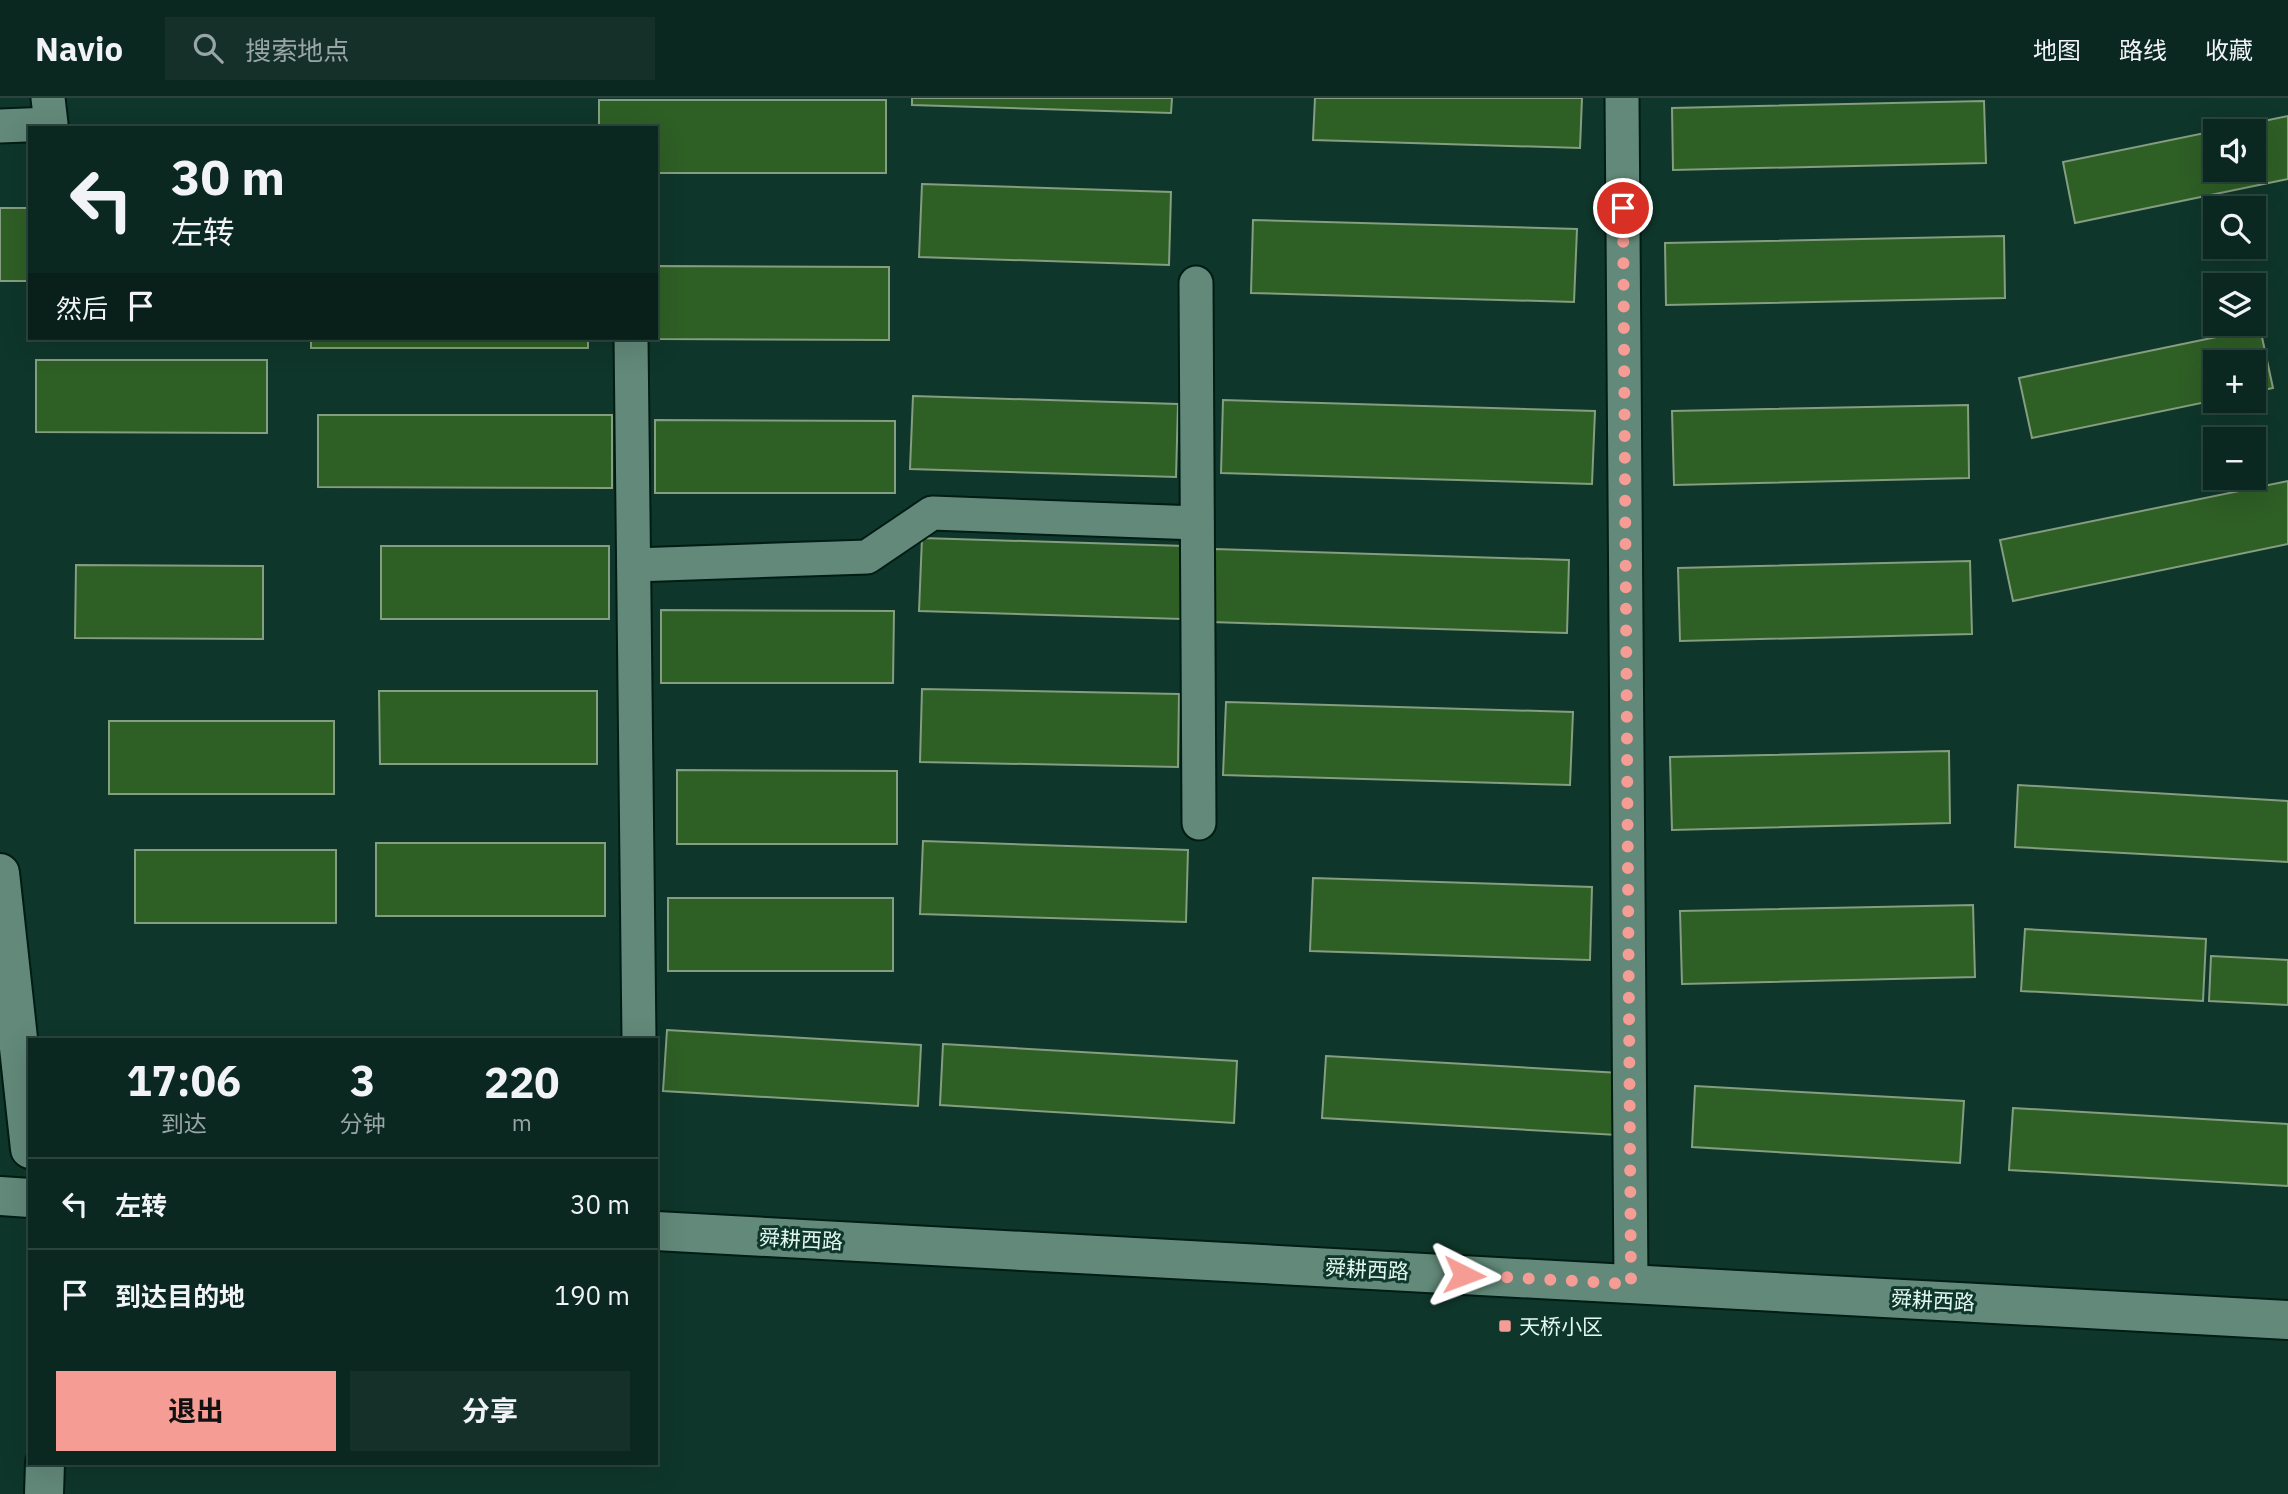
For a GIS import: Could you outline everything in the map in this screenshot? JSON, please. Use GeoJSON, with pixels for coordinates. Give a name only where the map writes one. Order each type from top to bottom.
{"type":"FeatureCollection","features":[{"type":"Feature","properties":{"kind":"main road"},"geometry":{"type":"LineString","coordinates":[[0,873],[28,1131]]}},
{"type":"Feature","properties":{"kind":"main road"},"geometry":{"type":"LineString","coordinates":[[0,1196],[28,1198]]}},
{"type":"Feature","properties":{"kind":"main road","name":"舜耕西路"},"geometry":{"type":"LineString","coordinates":[[658,1231],[2288,1320]]}},
{"type":"Feature","properties":{"kind":"main road"},"geometry":{"type":"LineString","coordinates":[[44,1494],[45,1465]]}},
{"type":"Feature","properties":{"kind":"street"},"geometry":{"type":"LineString","coordinates":[[0,126],[51,124],[48,98]]}},
{"type":"Feature","properties":{"kind":"street"},"geometry":{"type":"LineString","coordinates":[[1622,98],[1631,1284]]}},
{"type":"Feature","properties":{"kind":"street"},"geometry":{"type":"LineString","coordinates":[[1196,283],[1199,823]]}},
{"type":"Feature","properties":{"kind":"street"},"geometry":{"type":"LineString","coordinates":[[631,340],[639,1038]]}},
{"type":"Feature","properties":{"kind":"street"},"geometry":{"type":"LineString","coordinates":[[634,565],[867,557],[933,513],[1198,523]]}},
{"type":"Feature","properties":{"kind":"building"},"geometry":{"type":"Polygon","coordinates":[[[912,98],[1172,98],[1171,113],[912,105],[912,98]]]}},
{"type":"Feature","properties":{"kind":"building"},"geometry":{"type":"Polygon","coordinates":[[[1315,98],[1582,98],[1580,148],[1313,140],[1315,98]]]}},
{"type":"Feature","properties":{"kind":"building"},"geometry":{"type":"Polygon","coordinates":[[[599,100],[886,100],[886,173],[658,173],[658,126],[599,126],[599,100]]]}},
{"type":"Feature","properties":{"kind":"building"},"geometry":{"type":"Polygon","coordinates":[[[1984,101],[1986,163],[1673,170],[1672,108],[1984,101]]]}},
{"type":"Feature","properties":{"kind":"building"},"geometry":{"type":"Polygon","coordinates":[[[2288,116],[2288,179],[2075,223],[2063,162],[2203,133],[2203,182],[2266,182],[2266,120],[2288,116]]]}},
{"type":"Feature","properties":{"kind":"building"},"geometry":{"type":"Polygon","coordinates":[[[922,184],[1171,192],[1169,265],[919,257],[922,184]]]}},
{"type":"Feature","properties":{"kind":"building"},"geometry":{"type":"Polygon","coordinates":[[[0,208],[28,208],[28,281],[0,281],[0,208]]]}},
{"type":"Feature","properties":{"kind":"building"},"geometry":{"type":"Polygon","coordinates":[[[1253,220],[1577,229],[1574,302],[1251,293],[1253,220]]]}},
{"type":"Feature","properties":{"kind":"building"},"geometry":{"type":"Polygon","coordinates":[[[2004,236],[2005,298],[1666,305],[1665,243],[2004,236]]]}},
{"type":"Feature","properties":{"kind":"building"},"geometry":{"type":"Polygon","coordinates":[[[658,266],[889,267],[889,340],[658,339],[658,266]]]}},
{"type":"Feature","properties":{"kind":"building"},"geometry":{"type":"Polygon","coordinates":[[[2221,336],[2262,336],[2265,350],[2203,350],[2203,403],[2032,438],[2019,378],[2221,336]]]}},
{"type":"Feature","properties":{"kind":"building"},"geometry":{"type":"Polygon","coordinates":[[[311,340],[588,340],[588,348],[311,348],[311,340]]]}},
{"type":"Feature","properties":{"kind":"building"},"geometry":{"type":"Polygon","coordinates":[[[2266,356],[2273,388],[2266,389],[2266,356]]]}},
{"type":"Feature","properties":{"kind":"building"},"geometry":{"type":"Polygon","coordinates":[[[36,360],[267,360],[267,433],[36,432],[36,360]]]}},
{"type":"Feature","properties":{"kind":"building"},"geometry":{"type":"Polygon","coordinates":[[[913,396],[1178,404],[1176,477],[910,469],[913,396]]]}},
{"type":"Feature","properties":{"kind":"building"},"geometry":{"type":"Polygon","coordinates":[[[1223,400],[1595,411],[1592,484],[1221,473],[1223,400]]]}},
{"type":"Feature","properties":{"kind":"building"},"geometry":{"type":"Polygon","coordinates":[[[1968,405],[1969,478],[1674,485],[1672,411],[1968,405]]]}},
{"type":"Feature","properties":{"kind":"building"},"geometry":{"type":"Polygon","coordinates":[[[318,415],[612,415],[612,488],[318,487],[318,415]]]}},
{"type":"Feature","properties":{"kind":"building"},"geometry":{"type":"Polygon","coordinates":[[[655,420],[895,421],[895,493],[655,493],[655,420]]]}},
{"type":"Feature","properties":{"kind":"building"},"geometry":{"type":"Polygon","coordinates":[[[2288,481],[2288,544],[2013,601],[2000,540],[2244,490],[2266,490],[2266,486],[2288,481]]]}},
{"type":"Feature","properties":{"kind":"building"},"geometry":{"type":"Polygon","coordinates":[[[922,538],[1185,546],[1182,619],[919,611],[922,538]]]}},
{"type":"Feature","properties":{"kind":"building"},"geometry":{"type":"Polygon","coordinates":[[[381,546],[609,546],[609,619],[381,619],[381,546]]]}},
{"type":"Feature","properties":{"kind":"building"},"geometry":{"type":"Polygon","coordinates":[[[1214,549],[1569,560],[1567,633],[1211,622],[1214,549]]]}},
{"type":"Feature","properties":{"kind":"building"},"geometry":{"type":"Polygon","coordinates":[[[1970,561],[1972,634],[1680,641],[1678,568],[1970,561]]]}},
{"type":"Feature","properties":{"kind":"building"},"geometry":{"type":"Polygon","coordinates":[[[76,565],[263,566],[263,639],[75,638],[76,565]]]}},
{"type":"Feature","properties":{"kind":"building"},"geometry":{"type":"Polygon","coordinates":[[[661,610],[894,611],[893,683],[661,683],[661,610]]]}},
{"type":"Feature","properties":{"kind":"building"},"geometry":{"type":"Polygon","coordinates":[[[922,689],[1179,694],[1178,767],[920,762],[922,689]]]}},
{"type":"Feature","properties":{"kind":"building"},"geometry":{"type":"Polygon","coordinates":[[[379,691],[597,691],[597,764],[380,764],[379,691]]]}},
{"type":"Feature","properties":{"kind":"building"},"geometry":{"type":"Polygon","coordinates":[[[1226,702],[1573,712],[1570,785],[1223,775],[1226,702]]]}},
{"type":"Feature","properties":{"kind":"building"},"geometry":{"type":"Polygon","coordinates":[[[109,721],[334,721],[334,794],[109,794],[109,721]]]}},
{"type":"Feature","properties":{"kind":"building"},"geometry":{"type":"Polygon","coordinates":[[[1949,751],[1950,823],[1672,830],[1670,757],[1949,751]]]}},
{"type":"Feature","properties":{"kind":"building"},"geometry":{"type":"Polygon","coordinates":[[[677,770],[897,771],[897,844],[677,844],[677,770]]]}},
{"type":"Feature","properties":{"kind":"building"},"geometry":{"type":"Polygon","coordinates":[[[2018,785],[2288,801],[2288,862],[2015,847],[2018,785]]]}},
{"type":"Feature","properties":{"kind":"building"},"geometry":{"type":"Polygon","coordinates":[[[923,841],[1188,850],[1186,922],[920,914],[923,841]]]}},
{"type":"Feature","properties":{"kind":"building"},"geometry":{"type":"Polygon","coordinates":[[[376,843],[605,843],[605,916],[376,916],[376,843]]]}},
{"type":"Feature","properties":{"kind":"building"},"geometry":{"type":"Polygon","coordinates":[[[135,850],[336,850],[336,923],[135,923],[135,850]]]}},
{"type":"Feature","properties":{"kind":"building"},"geometry":{"type":"Polygon","coordinates":[[[1313,878],[1592,887],[1590,960],[1310,951],[1313,878]]]}},
{"type":"Feature","properties":{"kind":"building"},"geometry":{"type":"Polygon","coordinates":[[[668,898],[893,898],[893,971],[668,971],[668,898]]]}},
{"type":"Feature","properties":{"kind":"building"},"geometry":{"type":"Polygon","coordinates":[[[1973,905],[1975,977],[1682,984],[1680,911],[1973,905]]]}},
{"type":"Feature","properties":{"kind":"building"},"geometry":{"type":"Polygon","coordinates":[[[2025,929],[2206,939],[2203,1001],[2021,991],[2025,929]]]}},
{"type":"Feature","properties":{"kind":"building"},"geometry":{"type":"Polygon","coordinates":[[[2211,956],[2288,960],[2288,1005],[2209,1001],[2211,956]]]}},
{"type":"Feature","properties":{"kind":"building"},"geometry":{"type":"Polygon","coordinates":[[[667,1030],[921,1045],[918,1106],[663,1091],[667,1030]]]}},
{"type":"Feature","properties":{"kind":"building"},"geometry":{"type":"Polygon","coordinates":[[[943,1044],[1237,1061],[1234,1123],[940,1105],[943,1044]]]}},
{"type":"Feature","properties":{"kind":"building"},"geometry":{"type":"Polygon","coordinates":[[[1326,1056],[1620,1073],[1617,1135],[1322,1118],[1326,1056]]]}},
{"type":"Feature","properties":{"kind":"building"},"geometry":{"type":"Polygon","coordinates":[[[1695,1086],[1964,1101],[1960,1163],[1692,1147],[1695,1086]]]}},
{"type":"Feature","properties":{"kind":"building"},"geometry":{"type":"Polygon","coordinates":[[[2013,1108],[2288,1124],[2288,1186],[2009,1170],[2013,1108]]]}},
{"type":"Feature","properties":{"kind":"place","name":"天桥小区"},"geometry":{"type":"Point","coordinates":[1505,1326]}},
{"type":"Feature","properties":{"kind":"route"},"geometry":{"type":"LineString","coordinates":[[1464,1275],[1631,1284],[1623,208]]}}]}
